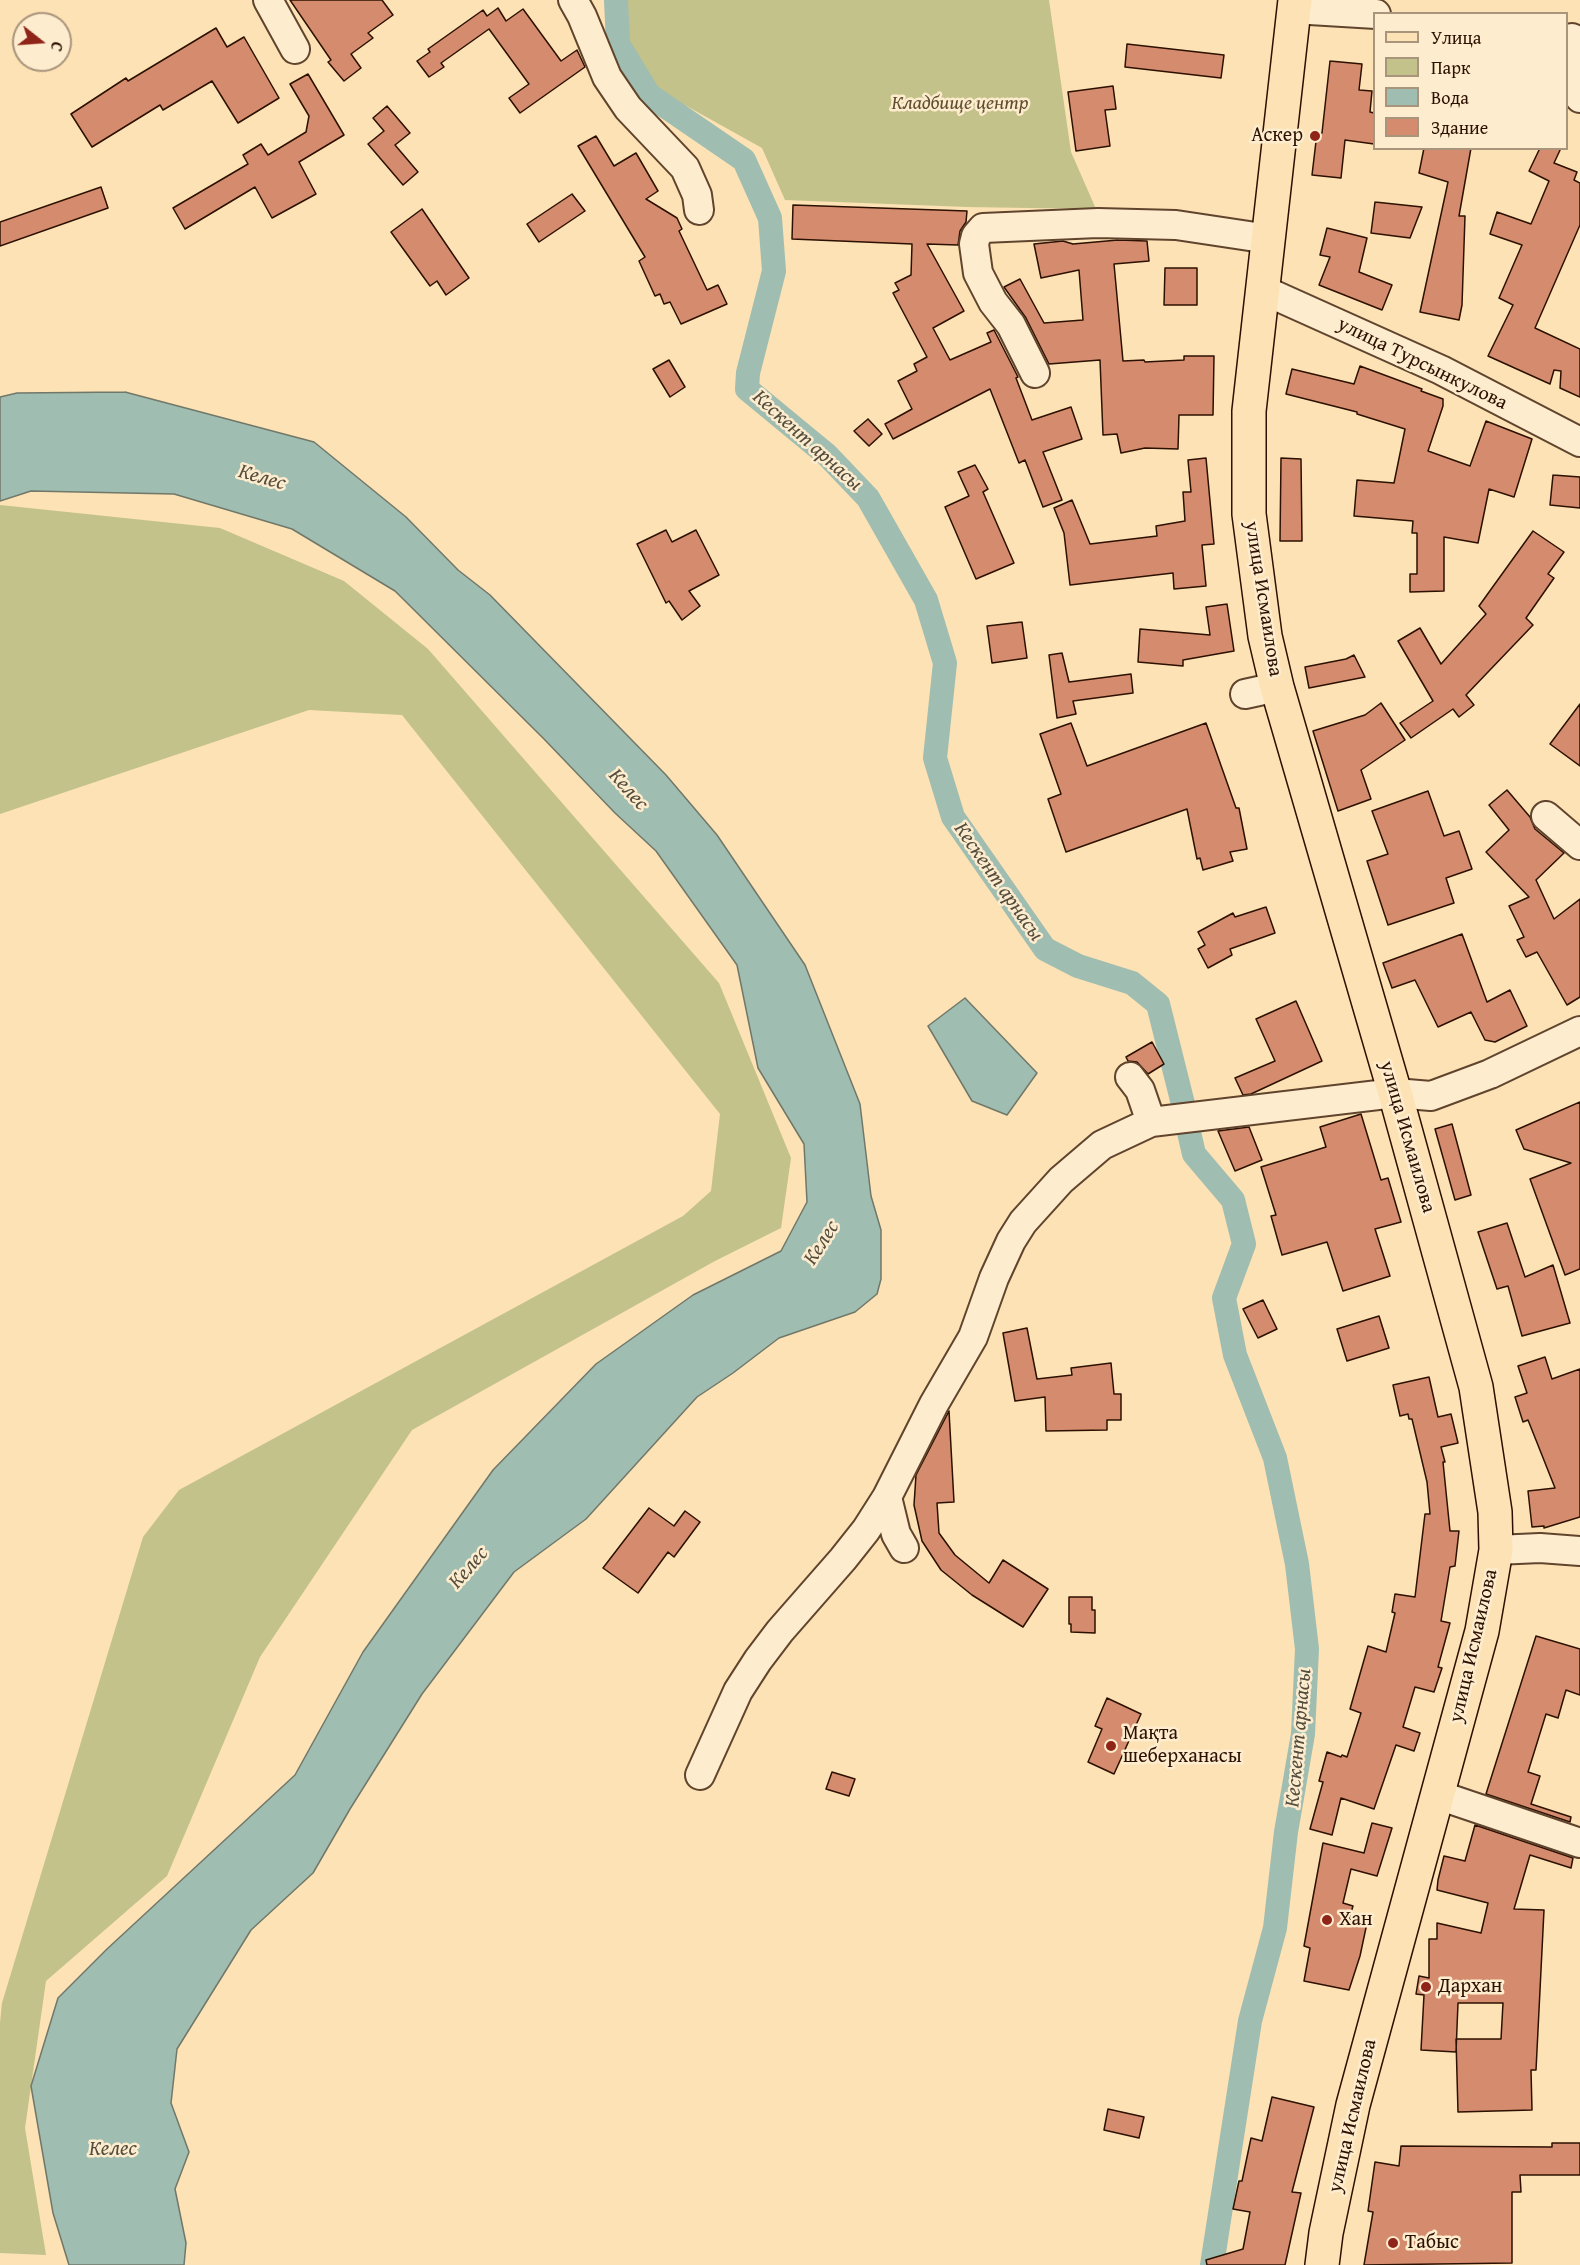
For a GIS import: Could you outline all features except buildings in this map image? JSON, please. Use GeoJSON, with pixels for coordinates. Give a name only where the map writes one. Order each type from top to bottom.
{"type":"FeatureCollection","features":[{"type":"Feature","properties":{"kind":"main road","name":"улица Исмаилова"},"geometry":{"type":"LineString","coordinates":[[1294,4],[1249,411],[1249,514],[1265,636],[1277,687],[1395,1093],[1476,1387],[1495,1512],[1496,1550],[1482,1631],[1353,2105],[1326,2233],[1322,2265]]}},
{"type":"Feature","properties":{"kind":"street"},"geometry":{"type":"LineString","coordinates":[[268,0],[295,49]]}},
{"type":"Feature","properties":{"kind":"street"},"geometry":{"type":"LineString","coordinates":[[573,0],[607,77],[628,108],[685,168],[694,189],[699,210]]}},
{"type":"Feature","properties":{"kind":"street"},"geometry":{"type":"LineString","coordinates":[[1294,4],[1373,14]]}},
{"type":"Feature","properties":{"kind":"street"},"geometry":{"type":"LineString","coordinates":[[1573,38],[1580,98]]}},
{"type":"Feature","properties":{"kind":"street"},"geometry":{"type":"LineString","coordinates":[[1035,373],[1011,325],[993,302],[978,273],[974,255],[976,236],[983,228],[1094,215],[1269,239]]}},
{"type":"Feature","properties":{"kind":"street","name":"улица Турсынкулова"},"geometry":{"type":"LineString","coordinates":[[1263,290],[1441,370],[1580,442]]}},
{"type":"Feature","properties":{"kind":"street"},"geometry":{"type":"LineString","coordinates":[[1245,694],[1277,687]]}},
{"type":"Feature","properties":{"kind":"street"},"geometry":{"type":"LineString","coordinates":[[1546,816],[1580,846]]}},
{"type":"Feature","properties":{"kind":"street"},"geometry":{"type":"LineString","coordinates":[[700,1775],[738,1691],[758,1660],[866,1530],[887,1497],[934,1404],[973,1337],[994,1278],[1011,1241],[1023,1222],[1060,1180],[1102,1145],[1151,1122],[1395,1093],[1431,1096],[1490,1074],[1580,1031]]}},
{"type":"Feature","properties":{"kind":"street"},"geometry":{"type":"LineString","coordinates":[[1130,1077],[1140,1090],[1151,1122]]}},
{"type":"Feature","properties":{"kind":"street"},"geometry":{"type":"LineString","coordinates":[[887,1497],[896,1534],[903,1548]]}},
{"type":"Feature","properties":{"kind":"street"},"geometry":{"type":"LineString","coordinates":[[1496,1550],[1540,1548],[1580,1551]]}},
{"type":"Feature","properties":{"kind":"street"},"geometry":{"type":"LineString","coordinates":[[1438,1795],[1580,1843]]}},
{"type":"Feature","properties":{"kind":"green space","name":"Кладбище центр"},"geometry":{"type":"Polygon","coordinates":[[[621,0],[1049,0],[1071,152],[1096,209],[785,200],[762,148],[656,89],[624,39],[621,0]]]}},
{"type":"Feature","properties":{"kind":"green space"},"geometry":{"type":"Polygon","coordinates":[[[0,505],[220,528],[344,581],[428,649],[719,983],[791,1158],[781,1228],[715,1261],[412,1430],[260,1657],[167,1876],[46,1981],[25,2128],[46,2255],[0,2253],[0,2023],[2,2003],[143,1537],[179,1490],[683,1216],[711,1191],[720,1114],[402,715],[309,710],[0,814],[0,505]]]}},
{"type":"Feature","properties":{"kind":"water","name":"Келес"},"geometry":{"type":"Polygon","coordinates":[[[125,392],[314,442],[406,517],[458,570],[490,595],[666,775],[717,835],[805,965],[860,1104],[871,1196],[881,1230],[881,1279],[877,1294],[855,1312],[779,1338],[697,1397],[586,1519],[514,1572],[422,1694],[313,1873],[251,1930],[177,2049],[171,2103],[189,2152],[175,2189],[186,2243],[184,2265],[69,2265],[53,2213],[31,2086],[58,1998],[107,1949],[295,1775],[363,1652],[493,1470],[596,1364],[693,1295],[781,1251],[807,1202],[804,1144],[758,1068],[737,965],[656,851],[615,813],[395,591],[292,529],[174,494],[31,491],[0,501],[0,397],[17,393],[125,392]]]}},
{"type":"Feature","properties":{"kind":"water"},"geometry":{"type":"Polygon","coordinates":[[[965,998],[1037,1073],[1007,1115],[972,1101],[928,1026],[965,998]]]}},
{"type":"Feature","properties":{"kind":"waterway","name":"Кескент арнасы"},"geometry":{"type":"LineString","coordinates":[[616,0],[618,44],[649,95],[744,160],[770,218],[774,271],[748,373],[747,389],[827,455],[868,498],[926,600],[945,663],[935,758],[953,817],[1045,949],[1078,966],[1132,983],[1158,1004],[1185,1112]]}},
{"type":"Feature","properties":{"kind":"waterway","name":"Кескент арнасы"},"geometry":{"type":"LineString","coordinates":[[1188,1128],[1194,1154],[1233,1200],[1244,1244],[1224,1298],[1235,1355],[1275,1458],[1297,1564],[1307,1649],[1303,1734],[1286,1832],[1275,1928],[1250,2021],[1212,2265]]}},
{"type":"Feature","properties":{"kind":"place","name":"Аскер"},"geometry":{"type":"Point","coordinates":[1315,136]}},
{"type":"Feature","properties":{"kind":"place","name":"Мақта шеберханасы"},"geometry":{"type":"Point","coordinates":[1111,1746]}},
{"type":"Feature","properties":{"kind":"place","name":"Хан"},"geometry":{"type":"Point","coordinates":[1327,1920]}},
{"type":"Feature","properties":{"kind":"place","name":"Дархан"},"geometry":{"type":"Point","coordinates":[1426,1987]}},
{"type":"Feature","properties":{"kind":"place","name":"Табыс"},"geometry":{"type":"Point","coordinates":[1393,2243]}}]}
